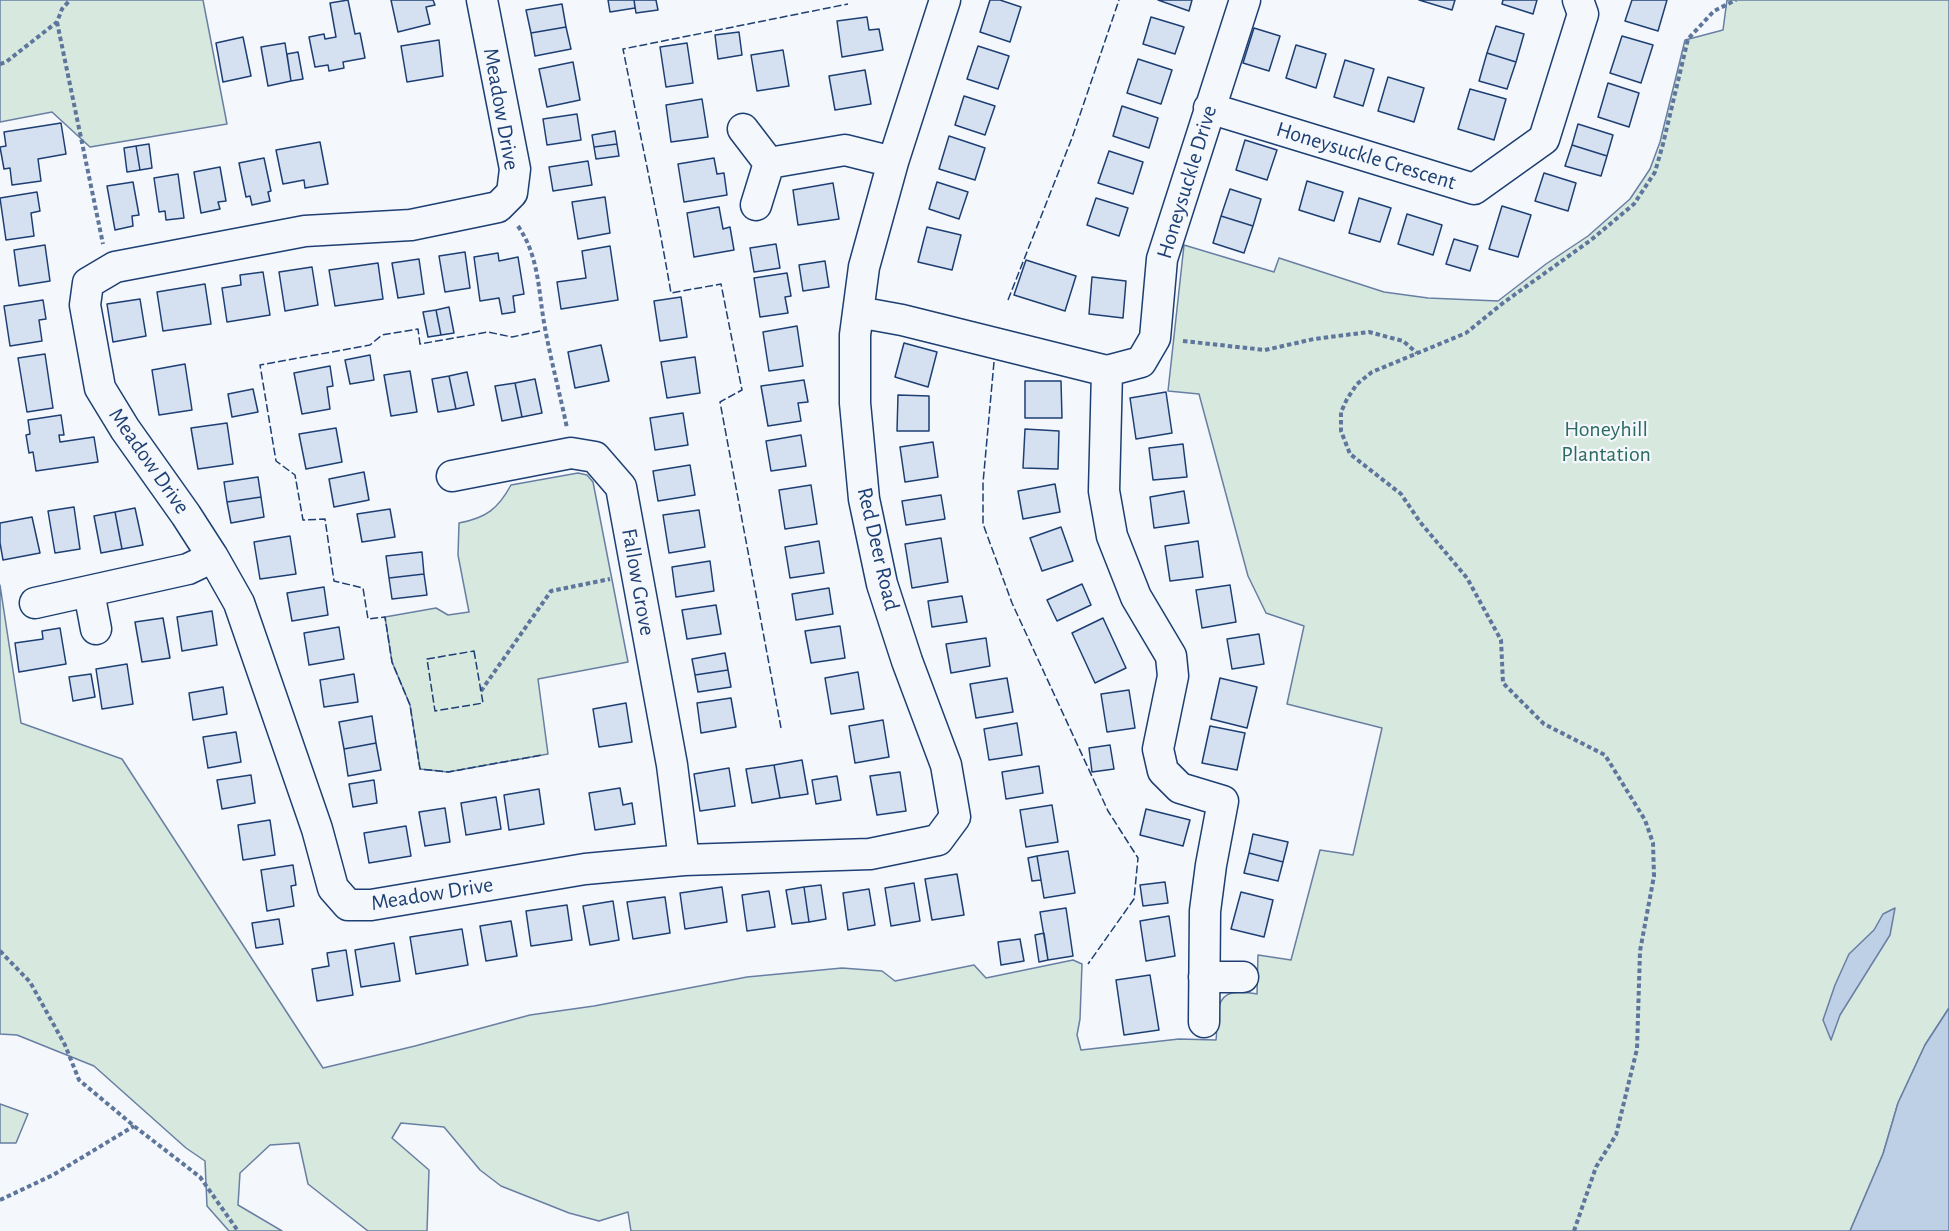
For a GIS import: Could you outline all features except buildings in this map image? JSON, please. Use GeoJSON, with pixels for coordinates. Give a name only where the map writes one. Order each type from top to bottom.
{"type":"FeatureCollection","features":[{"type":"Feature","properties":{"kind":"street","name":"Meadow Drive"},"geometry":{"type":"LineString","coordinates":[[482,0],[515,169],[512,193],[502,204],[498,207],[411,225],[305,231],[115,267],[88,283],[85,305],[100,388],[125,429],[186,515],[239,603],[317,829],[333,888],[348,905],[371,904],[585,869],[684,860]]}},
{"type":"Feature","properties":{"kind":"street","name":"Red Deer Road"},"geometry":{"type":"LineString","coordinates":[[684,860],[870,854],[938,840],[955,818],[946,765],[907,661],[882,584],[864,499],[855,403],[855,335],[864,267],[893,162],[945,0]]}},
{"type":"Feature","properties":{"kind":"street","name":"Honeysuckle Drive"},"geometry":{"type":"LineString","coordinates":[[858,312],[902,320],[1107,371],[1141,362],[1155,338],[1162,259],[1245,0]]}},
{"type":"Feature","properties":{"kind":"street","name":"Honeysuckle Crescent"},"geometry":{"type":"LineString","coordinates":[[1209,108],[1474,189],[1544,139],[1583,14],[1578,0]]}},
{"type":"Feature","properties":{"kind":"street"},"geometry":{"type":"LineString","coordinates":[[743,129],[769,163]]}},
{"type":"Feature","properties":{"kind":"street"},"geometry":{"type":"LineString","coordinates":[[769,163],[845,150],[893,162]]}},
{"type":"Feature","properties":{"kind":"street"},"geometry":{"type":"LineString","coordinates":[[756,205],[769,163]]}},
{"type":"Feature","properties":{"kind":"street"},"geometry":{"type":"LineString","coordinates":[[1107,371],[1104,491],[1112,536],[1136,597],[1171,656],[1173,676],[1158,749],[1163,771],[1180,788],[1223,801],[1205,910],[1204,1022]]}},
{"type":"Feature","properties":{"kind":"street","name":"Fallow Grove"},"geometry":{"type":"LineString","coordinates":[[452,476],[571,453],[595,457],[621,487],[672,765],[684,860]]}},
{"type":"Feature","properties":{"kind":"street"},"geometry":{"type":"LineString","coordinates":[[35,603],[188,569],[213,557]]}},
{"type":"Feature","properties":{"kind":"street"},"geometry":{"type":"LineString","coordinates":[[89,592],[96,629]]}},
{"type":"Feature","properties":{"kind":"street"},"geometry":{"type":"LineString","coordinates":[[1204,977],[1244,977]]}},
{"type":"Feature","properties":{"kind":"path"},"geometry":{"type":"LineString","coordinates":[[0,64],[6,62],[57,22],[62,9],[70,0]]}},
{"type":"Feature","properties":{"kind":"path"},"geometry":{"type":"LineString","coordinates":[[1574,1231],[1596,1167],[1616,1135],[1637,1049],[1640,951],[1654,876],[1653,843],[1645,820],[1605,755],[1544,724],[1503,683],[1501,640],[1467,578],[1420,522],[1401,494],[1350,454],[1341,431],[1341,412],[1357,384],[1372,372],[1466,333],[1503,303],[1591,240],[1634,204],[1655,172],[1664,144],[1688,39],[1714,11],[1736,0]]}},
{"type":"Feature","properties":{"kind":"path"},"geometry":{"type":"LineString","coordinates":[[57,22],[104,253],[115,267]]}},
{"type":"Feature","properties":{"kind":"path"},"geometry":{"type":"LineString","coordinates":[[502,204],[525,237],[538,274],[545,327],[571,453]]}},
{"type":"Feature","properties":{"kind":"path"},"geometry":{"type":"LineString","coordinates":[[1155,338],[1265,350],[1314,339],[1369,332],[1403,341],[1417,353]]}},
{"type":"Feature","properties":{"kind":"path"},"geometry":{"type":"LineString","coordinates":[[481,691],[551,591],[637,574]]}},
{"type":"Feature","properties":{"kind":"path"},"geometry":{"type":"LineString","coordinates":[[0,951],[30,982],[64,1045],[79,1080],[200,1177],[238,1231]]}},
{"type":"Feature","properties":{"kind":"path"},"geometry":{"type":"LineString","coordinates":[[0,1200],[53,1174],[134,1126]]}},
{"type":"Feature","properties":{"kind":"green space"},"geometry":{"type":"Polygon","coordinates":[[[0,0],[203,0],[227,124],[90,147],[52,112],[0,122],[0,0]]]}},
{"type":"Feature","properties":{"kind":"green space","name":"Honeyhill Plantation"},"geometry":{"type":"Polygon","coordinates":[[[1727,0],[1949,0],[1949,1008],[1925,1045],[1898,1103],[1883,1154],[1850,1231],[631,1231],[628,1212],[599,1221],[569,1213],[501,1186],[480,1170],[444,1127],[401,1123],[392,1138],[429,1170],[427,1231],[368,1231],[308,1184],[299,1143],[270,1145],[240,1173],[238,1205],[282,1231],[229,1231],[207,1206],[205,1161],[186,1148],[94,1066],[17,1035],[0,1034],[0,585],[21,723],[122,759],[323,1068],[530,1015],[594,1006],[747,977],[842,968],[882,971],[895,981],[974,965],[986,978],[1073,960],[1082,964],[1080,1019],[1077,1035],[1081,1050],[1179,1039],[1216,1040],[1219,1006],[1222,1000],[1235,992],[1257,994],[1258,955],[1291,960],[1320,850],[1353,855],[1382,728],[1287,704],[1304,626],[1266,613],[1248,576],[1199,394],[1168,391],[1184,245],[1274,272],[1279,258],[1384,292],[1428,298],[1498,301],[1546,264],[1588,236],[1630,199],[1650,169],[1660,142],[1685,40],[1723,30],[1727,0]]]}},
{"type":"Feature","properties":{"kind":"green space"},"geometry":{"type":"Polygon","coordinates":[[[578,473],[587,475],[593,482],[628,662],[538,679],[548,754],[448,772],[420,769],[410,705],[392,662],[385,617],[436,608],[448,615],[469,612],[458,555],[459,523],[477,518],[490,511],[511,485],[578,473]]]}},
{"type":"Feature","properties":{"kind":"green space"},"geometry":{"type":"Polygon","coordinates":[[[0,1104],[28,1114],[16,1143],[0,1143],[0,1104]]]}},
{"type":"Feature","properties":{"kind":"water"},"geometry":{"type":"Polygon","coordinates":[[[1895,908],[1890,935],[1840,1015],[1831,1040],[1823,1020],[1849,954],[1874,930],[1883,914],[1895,908]]]}},
{"type":"Feature","properties":{"kind":"water"},"geometry":{"type":"Polygon","coordinates":[[[1949,1008],[1949,1231],[1850,1231],[1883,1154],[1898,1103],[1925,1045],[1949,1008]]]}},
{"type":"Feature","properties":{"kind":"fence"},"geometry":{"type":"LineString","coordinates":[[1008,300],[1072,138],[1119,0]]}},
{"type":"Feature","properties":{"kind":"fence"},"geometry":{"type":"LineString","coordinates":[[781,728],[720,402],[742,390],[721,284],[671,293],[623,49],[848,4]]}},
{"type":"Feature","properties":{"kind":"fence"},"geometry":{"type":"LineString","coordinates":[[540,331],[512,337],[488,332],[420,344],[418,329],[382,335],[370,345],[260,365],[276,461],[295,475],[303,520],[325,519],[334,581],[363,588],[368,619],[385,617],[392,662],[410,705],[420,769],[448,772],[542,755]]}},
{"type":"Feature","properties":{"kind":"fence"},"geometry":{"type":"LineString","coordinates":[[994,362],[983,483],[983,524],[1012,603],[1108,811],[1138,858],[1134,899],[1088,964]]}},
{"type":"Feature","properties":{"kind":"fence"},"geometry":{"type":"LineString","coordinates":[[474,651],[483,703],[435,711],[427,659],[474,651]]}}]}
